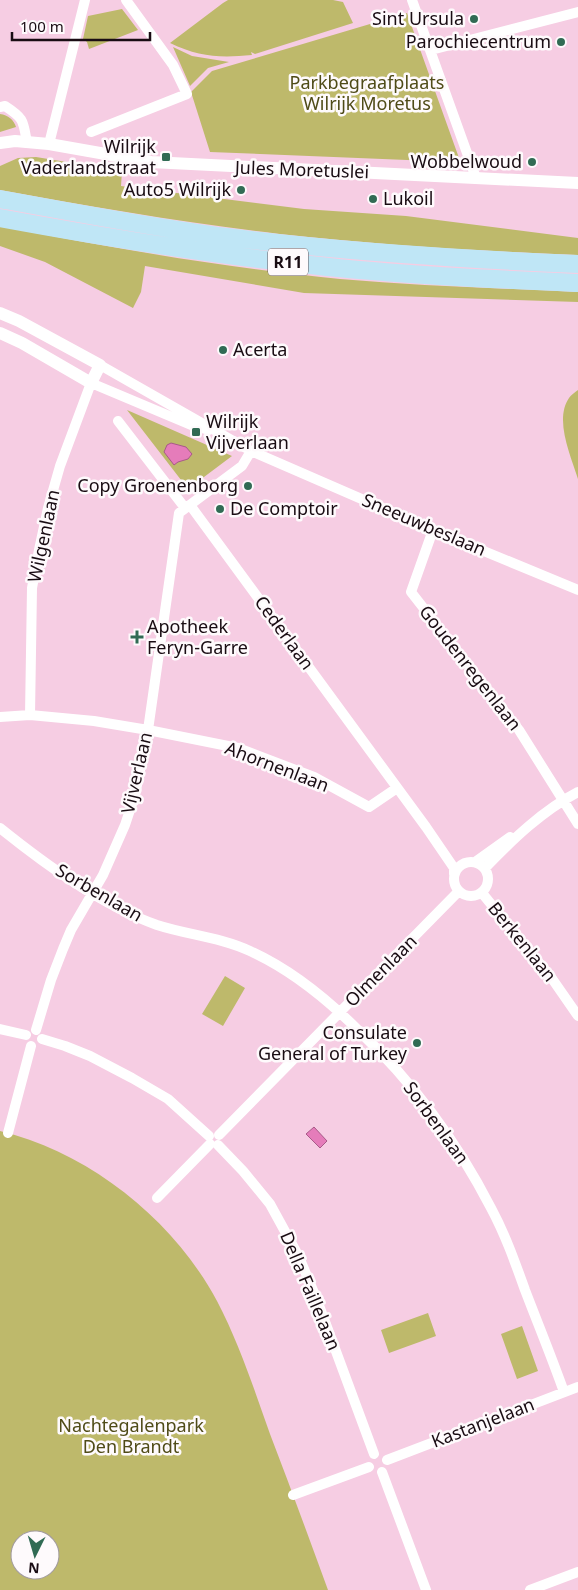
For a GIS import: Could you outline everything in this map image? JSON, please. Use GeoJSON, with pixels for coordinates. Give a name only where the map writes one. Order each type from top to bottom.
{"type":"FeatureCollection","features":[{"type":"Feature","properties":{"kind":"highway","name":"R11"},"geometry":{"type":"LineString","coordinates":[[0,199],[151,226],[303,246],[415,256],[578,264]]}},
{"type":"Feature","properties":{"kind":"highway","name":"R11"},"geometry":{"type":"LineString","coordinates":[[0,218],[143,243],[310,265],[440,276],[578,283]]}},
{"type":"Feature","properties":{"kind":"street"},"geometry":{"type":"LineString","coordinates":[[49,144],[84,0]]}},
{"type":"Feature","properties":{"kind":"street"},"geometry":{"type":"LineString","coordinates":[[90,132],[187,94],[173,65],[126,0]]}},
{"type":"Feature","properties":{"kind":"street"},"geometry":{"type":"LineString","coordinates":[[412,0],[476,178]]}},
{"type":"Feature","properties":{"kind":"street"},"geometry":{"type":"LineString","coordinates":[[431,50],[578,12]]}},
{"type":"Feature","properties":{"kind":"street"},"geometry":{"type":"LineString","coordinates":[[0,107],[5,106],[19,115],[24,125],[27,143]]}},
{"type":"Feature","properties":{"kind":"street","name":"Jules Moretuslei"},"geometry":{"type":"LineString","coordinates":[[0,143],[14,141],[49,144],[151,162],[578,183]]}},
{"type":"Feature","properties":{"kind":"street","name":"Jules Moretuslei"},"geometry":{"type":"LineString","coordinates":[[0,152],[27,143]]}},
{"type":"Feature","properties":{"kind":"street"},"geometry":{"type":"LineString","coordinates":[[0,313],[19,321],[100,365]]}},
{"type":"Feature","properties":{"kind":"street"},"geometry":{"type":"LineString","coordinates":[[0,333],[22,343],[91,383]]}},
{"type":"Feature","properties":{"kind":"street","name":"Wilgenlaan"},"geometry":{"type":"LineString","coordinates":[[30,715],[32,588],[39,550],[60,466],[91,383],[100,365]]}},
{"type":"Feature","properties":{"kind":"street","name":"Sneeuwbeslaan"},"geometry":{"type":"LineString","coordinates":[[100,365],[251,452],[578,590]]}},
{"type":"Feature","properties":{"kind":"street","name":"Sneeuwbeslaan"},"geometry":{"type":"LineString","coordinates":[[91,383],[192,425],[216,432]]}},
{"type":"Feature","properties":{"kind":"street","name":"Cederlaan"},"geometry":{"type":"LineString","coordinates":[[118,421],[188,506],[426,827],[454,868],[454,874]]}},
{"type":"Feature","properties":{"kind":"street"},"geometry":{"type":"LineString","coordinates":[[188,506],[242,466],[251,452]]}},
{"type":"Feature","properties":{"kind":"street","name":"Vijverlaan"},"geometry":{"type":"LineString","coordinates":[[36,1030],[71,930],[103,875],[135,795],[148,730],[179,513],[188,506]]}},
{"type":"Feature","properties":{"kind":"street","name":"Goudenregenlaan"},"geometry":{"type":"LineString","coordinates":[[433,530],[411,592],[518,730],[562,800]]}},
{"type":"Feature","properties":{"kind":"street","name":"Ahornenlaan"},"geometry":{"type":"LineString","coordinates":[[0,717],[30,715],[94,721],[238,748],[314,777],[370,807],[397,788]]}},
{"type":"Feature","properties":{"kind":"street"},"geometry":{"type":"LineString","coordinates":[[475,862],[484,868],[520,834],[562,800],[578,792]]}},
{"type":"Feature","properties":{"kind":"street"},"geometry":{"type":"LineString","coordinates":[[562,800],[578,824]]}},
{"type":"Feature","properties":{"kind":"street","name":"Cederlaan"},"geometry":{"type":"LineString","coordinates":[[426,827],[458,864],[462,864]]}},
{"type":"Feature","properties":{"kind":"street","name":"Sorbenlaan"},"geometry":{"type":"LineString","coordinates":[[0,828],[62,875],[131,914],[158,925],[225,942],[248,950],[280,966],[340,1012],[384,1055],[441,1124],[462,1156],[492,1209],[506,1240],[564,1392]]}},
{"type":"Feature","properties":{"kind":"street"},"geometry":{"type":"LineString","coordinates":[[458,892],[453,882],[454,874],[458,867],[462,864],[475,862],[507,838],[520,834]]}},
{"type":"Feature","properties":{"kind":"street","name":"Berkenlaan"},"geometry":{"type":"LineString","coordinates":[[458,892],[472,897],[482,893],[488,884],[487,873],[484,868]]}},
{"type":"Feature","properties":{"kind":"street","name":"Olmenlaan"},"geometry":{"type":"LineString","coordinates":[[157,1198],[458,892]]}},
{"type":"Feature","properties":{"kind":"street","name":"Berkenlaan"},"geometry":{"type":"LineString","coordinates":[[482,893],[553,980],[578,1016]]}},
{"type":"Feature","properties":{"kind":"street"},"geometry":{"type":"LineString","coordinates":[[0,1029],[26,1035]]}},
{"type":"Feature","properties":{"kind":"street"},"geometry":{"type":"LineString","coordinates":[[30,1030],[36,1030],[42,1035],[42,1039],[36,1046],[31,1046],[27,1043],[26,1035],[30,1030]]}},
{"type":"Feature","properties":{"kind":"street","name":"Della Faillelaan"},"geometry":{"type":"LineString","coordinates":[[42,1039],[90,1056],[168,1099],[214,1140],[243,1170],[270,1204],[299,1257],[374,1454]]}},
{"type":"Feature","properties":{"kind":"street"},"geometry":{"type":"LineString","coordinates":[[8,1133],[31,1046]]}},
{"type":"Feature","properties":{"kind":"street","name":"Kastanjelaan"},"geometry":{"type":"LineString","coordinates":[[387,1460],[578,1387]]}},
{"type":"Feature","properties":{"kind":"street"},"geometry":{"type":"LineString","coordinates":[[374,1454],[382,1454],[387,1460],[387,1467],[382,1472],[373,1472],[369,1467],[368,1459],[374,1454]]}},
{"type":"Feature","properties":{"kind":"street"},"geometry":{"type":"LineString","coordinates":[[293,1495],[369,1467]]}},
{"type":"Feature","properties":{"kind":"street"},"geometry":{"type":"LineString","coordinates":[[382,1472],[426,1590]]}},
{"type":"Feature","properties":{"kind":"street"},"geometry":{"type":"LineString","coordinates":[[530,1590],[578,1572]]}},
{"type":"Feature","properties":{"kind":"green space"},"geometry":{"type":"Polygon","coordinates":[[[228,0],[333,0],[343,2],[353,23],[255,54],[251,52],[252,55],[200,54],[170,43],[228,0]]]}},
{"type":"Feature","properties":{"kind":"green space"},"geometry":{"type":"Polygon","coordinates":[[[122,9],[138,30],[89,49],[87,42],[83,39],[88,16],[122,9]]]}},
{"type":"Feature","properties":{"kind":"green space","name":"Parkbegraafplaats Wilrijk Moretus"},"geometry":{"type":"Polygon","coordinates":[[[407,13],[459,158],[456,162],[210,152],[191,92],[212,71],[407,13]]]}},
{"type":"Feature","properties":{"kind":"green space"},"geometry":{"type":"Polygon","coordinates":[[[173,47],[192,56],[229,62],[208,68],[190,86],[173,47]]]}},
{"type":"Feature","properties":{"kind":"green space"},"geometry":{"type":"Polygon","coordinates":[[[0,114],[10,118],[16,127],[0,132],[0,114]]]}},
{"type":"Feature","properties":{"kind":"green space"},"geometry":{"type":"Polygon","coordinates":[[[36,157],[122,171],[121,186],[304,209],[406,216],[578,238],[578,255],[429,247],[280,234],[140,214],[0,190],[0,166],[18,158],[36,157]]]}},
{"type":"Feature","properties":{"kind":"green space"},"geometry":{"type":"Polygon","coordinates":[[[0,226],[169,257],[340,279],[578,292],[578,302],[304,293],[145,266],[141,292],[133,308],[45,262],[0,246],[0,226]]]}},
{"type":"Feature","properties":{"kind":"green space"},"geometry":{"type":"Polygon","coordinates":[[[578,390],[578,479],[565,438],[563,417],[569,398],[578,390]]]}},
{"type":"Feature","properties":{"kind":"green space"},"geometry":{"type":"Polygon","coordinates":[[[127,410],[232,456],[188,489],[127,410]]]}},
{"type":"Feature","properties":{"kind":"green space"},"geometry":{"type":"Polygon","coordinates":[[[225,976],[245,988],[223,1026],[202,1014],[225,976]]]}},
{"type":"Feature","properties":{"kind":"green space","name":"Nachtegalenpark Den Brandt"},"geometry":{"type":"Polygon","coordinates":[[[0,1131],[33,1141],[66,1155],[97,1173],[153,1217],[199,1271],[217,1301],[239,1350],[328,1590],[0,1590],[0,1131]]]}},
{"type":"Feature","properties":{"kind":"green space"},"geometry":{"type":"Polygon","coordinates":[[[428,1313],[436,1336],[389,1353],[381,1330],[428,1313]]]}},
{"type":"Feature","properties":{"kind":"green space"},"geometry":{"type":"Polygon","coordinates":[[[522,1326],[538,1371],[517,1379],[501,1334],[522,1326]]]}},
{"type":"Feature","properties":{"kind":"shaded area"},"geometry":{"type":"Polygon","coordinates":[[[171,443],[186,447],[192,454],[188,459],[174,465],[164,452],[167,445],[171,443]]]}},
{"type":"Feature","properties":{"kind":"shaded area"},"geometry":{"type":"Polygon","coordinates":[[[314,1127],[327,1141],[320,1148],[306,1134],[314,1127]]]}},
{"type":"Feature","properties":{"kind":"place","name":"Sint Ursula"},"geometry":{"type":"Point","coordinates":[474,19]}},
{"type":"Feature","properties":{"kind":"place","name":"Parochiecentrum"},"geometry":{"type":"Point","coordinates":[561,42]}},
{"type":"Feature","properties":{"kind":"place","name":"Wilrijk Vaderlandstraat"},"geometry":{"type":"Point","coordinates":[166,157]}},
{"type":"Feature","properties":{"kind":"place","name":"Wobbelwoud"},"geometry":{"type":"Point","coordinates":[532,162]}},
{"type":"Feature","properties":{"kind":"place","name":"Auto5 Wilrijk"},"geometry":{"type":"Point","coordinates":[241,190]}},
{"type":"Feature","properties":{"kind":"place","name":"Lukoil"},"geometry":{"type":"Point","coordinates":[373,199]}},
{"type":"Feature","properties":{"kind":"place","name":"Acerta"},"geometry":{"type":"Point","coordinates":[223,350]}},
{"type":"Feature","properties":{"kind":"place","name":"Wilrijk Vijverlaan"},"geometry":{"type":"Point","coordinates":[196,432]}},
{"type":"Feature","properties":{"kind":"place","name":"Copy Groenenborg"},"geometry":{"type":"Point","coordinates":[248,486]}},
{"type":"Feature","properties":{"kind":"place","name":"De Comptoir"},"geometry":{"type":"Point","coordinates":[220,509]}},
{"type":"Feature","properties":{"kind":"place","name":"Apotheek Feryn-Garre"},"geometry":{"type":"Point","coordinates":[137,637]}},
{"type":"Feature","properties":{"kind":"place","name":"Consulate General of Turkey"},"geometry":{"type":"Point","coordinates":[417,1043]}}]}
